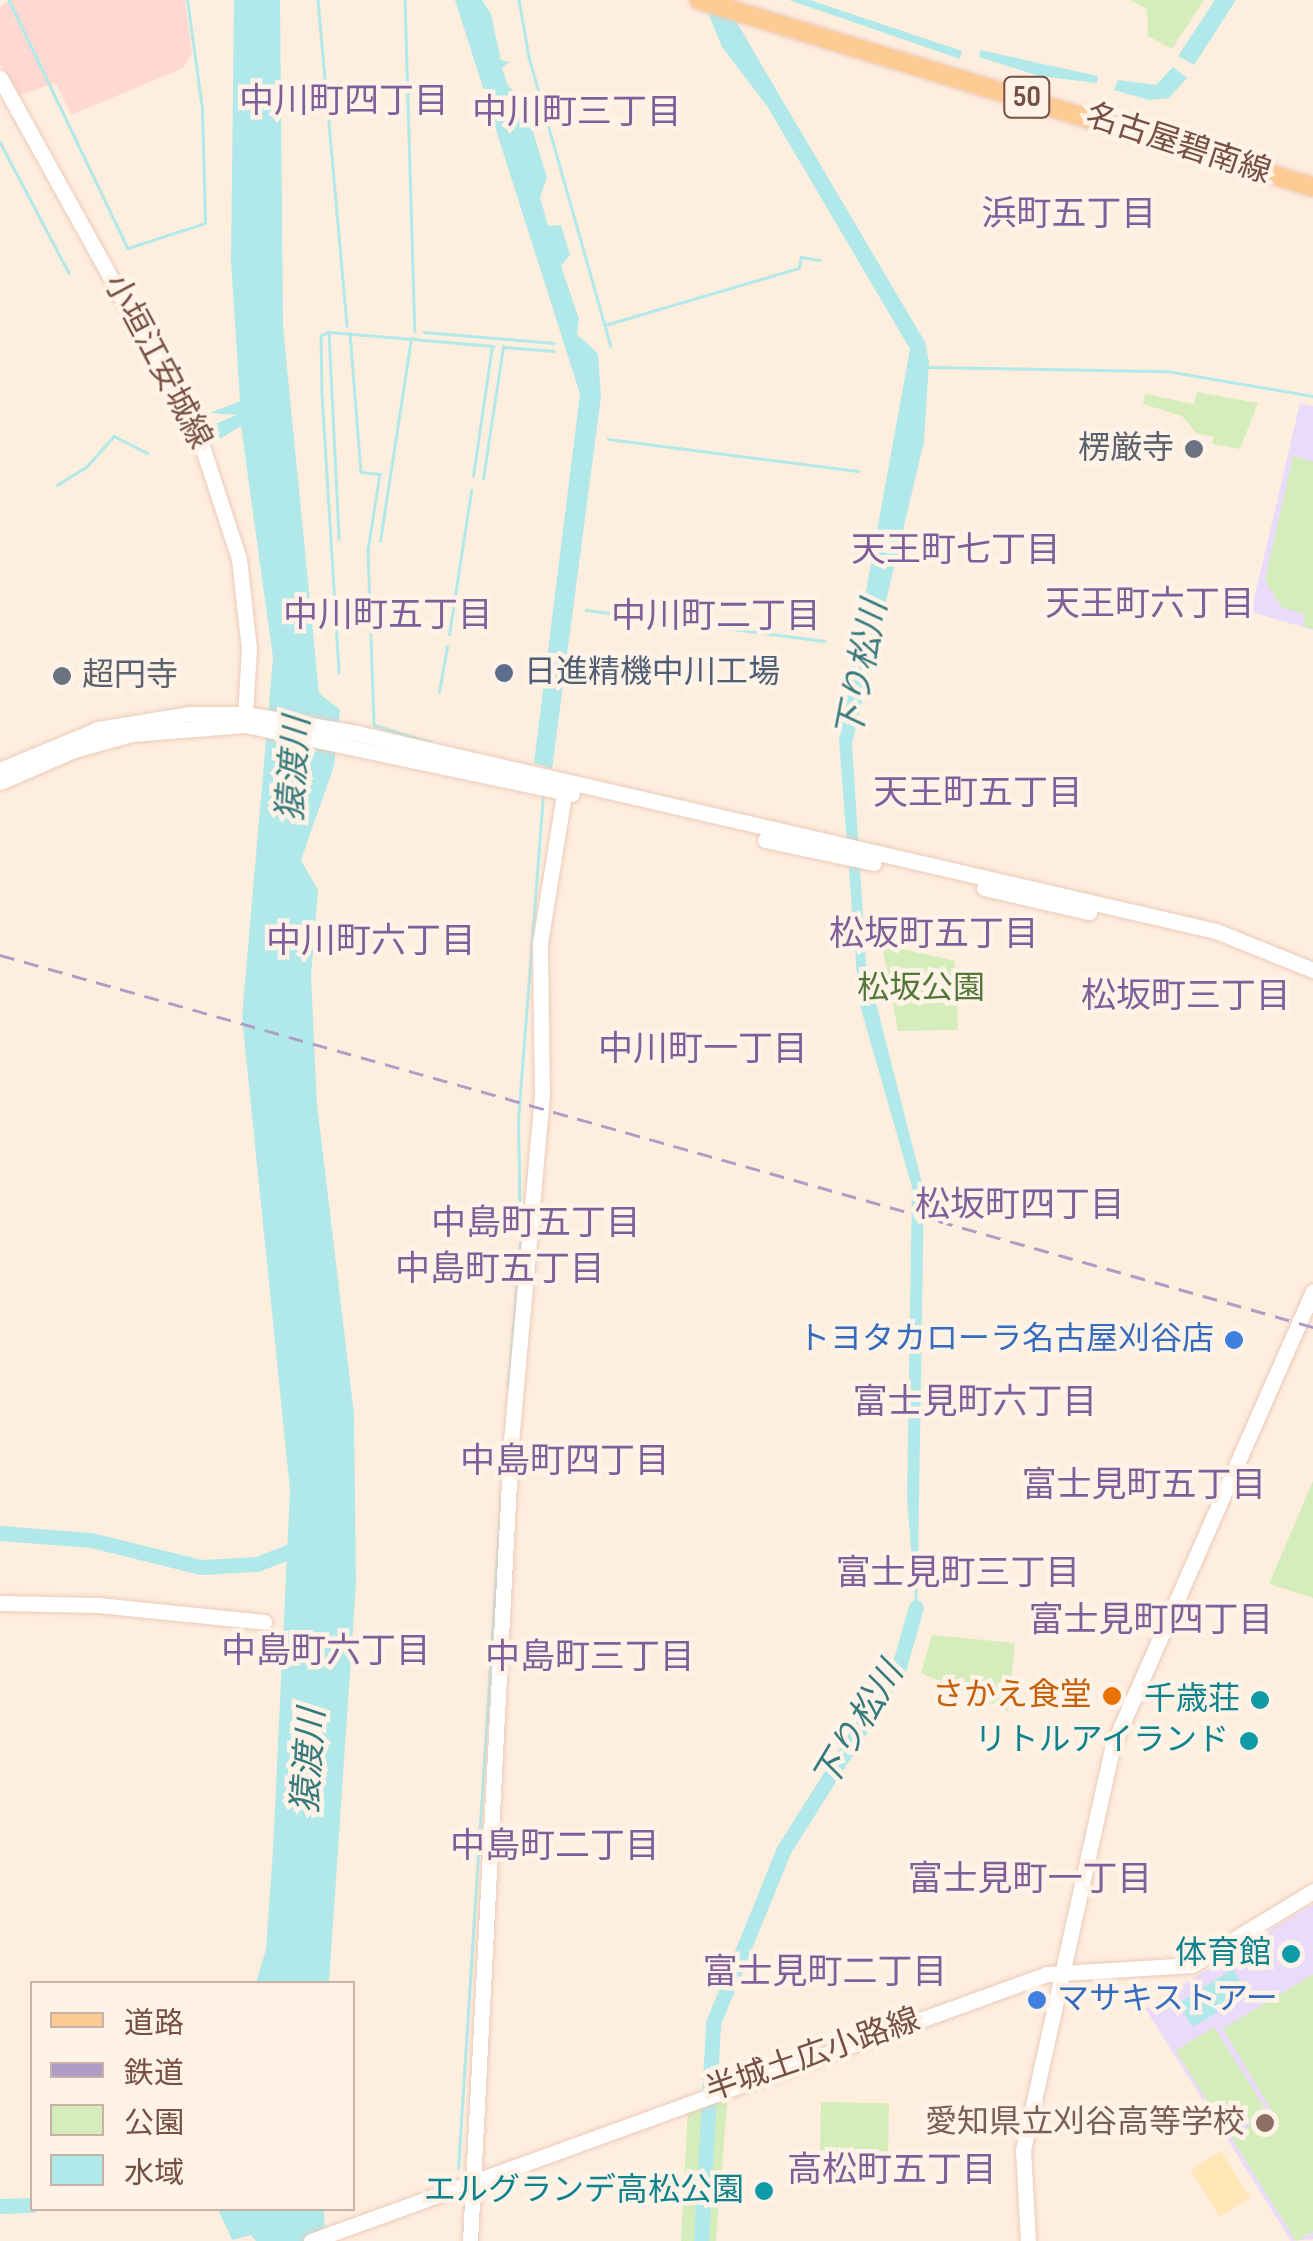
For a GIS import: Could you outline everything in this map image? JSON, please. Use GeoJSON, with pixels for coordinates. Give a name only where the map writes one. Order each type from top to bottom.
{"type":"FeatureCollection","features":[{"type":"Feature","properties":{"kind":"main road","name":"名古屋碧南線"},"geometry":{"type":"LineString","coordinates":[[698,0],[1313,187]]}},
{"type":"Feature","properties":{"kind":"street","name":"小垣江安城線"},"geometry":{"type":"LineString","coordinates":[[0,78],[200,437],[239,559],[249,650],[246,722]]}},
{"type":"Feature","properties":{"kind":"street"},"geometry":{"type":"LineString","coordinates":[[0,770],[98,729],[190,714],[246,722],[354,739],[830,849],[1216,931],[1313,970]]}},
{"type":"Feature","properties":{"kind":"street"},"geometry":{"type":"LineString","coordinates":[[0,782],[74,750],[132,734],[246,722]]}},
{"type":"Feature","properties":{"kind":"street"},"geometry":{"type":"LineString","coordinates":[[470,2241],[511,1442],[542,1096],[540,943],[558,786]]}},
{"type":"Feature","properties":{"kind":"street"},"geometry":{"type":"LineString","coordinates":[[1028,2241],[1023,2150],[1112,1747],[1313,1291]]}},
{"type":"Feature","properties":{"kind":"street"},"geometry":{"type":"LineString","coordinates":[[0,1603],[264,1622]]}},
{"type":"Feature","properties":{"kind":"street","name":"半城土広小路線"},"geometry":{"type":"LineString","coordinates":[[311,2241],[474,2177],[1062,1970],[1192,1964],[1313,1891]]}},
{"type":"Feature","properties":{"kind":"shaded area"},"geometry":{"type":"Polygon","coordinates":[[[11,0],[185,0],[192,54],[183,68],[71,115],[56,83],[18,96],[0,64],[0,7],[11,0]]]}},
{"type":"Feature","properties":{"kind":"shaded area"},"geometry":{"type":"Polygon","coordinates":[[[1300,403],[1313,406],[1313,630],[1251,612],[1300,403]]]}},
{"type":"Feature","properties":{"kind":"shaded area","name":"愛知県立刈谷高等学校"},"geometry":{"type":"Polygon","coordinates":[[[1313,1904],[1313,2239],[1291,2241],[1145,2008],[1313,1904]]]}},
{"type":"Feature","properties":{"kind":"green space"},"geometry":{"type":"Polygon","coordinates":[[[1130,0],[1204,0],[1172,49],[1148,36],[1147,9],[1130,0]]]}},
{"type":"Feature","properties":{"kind":"green space"},"geometry":{"type":"Polygon","coordinates":[[[1197,392],[1258,403],[1240,449],[1212,444],[1214,437],[1196,433],[1182,416],[1143,404],[1145,394],[1194,404],[1197,392]]]}},
{"type":"Feature","properties":{"kind":"green space"},"geometry":{"type":"Polygon","coordinates":[[[1293,456],[1313,462],[1313,629],[1304,627],[1304,613],[1282,608],[1265,580],[1293,456]]]}},
{"type":"Feature","properties":{"kind":"green space","name":"松坂公園"},"geometry":{"type":"Polygon","coordinates":[[[882,944],[955,961],[958,1030],[898,1031],[882,944]]]}},
{"type":"Feature","properties":{"kind":"green space"},"geometry":{"type":"Polygon","coordinates":[[[1313,1481],[1313,1598],[1269,1584],[1313,1481]]]}},
{"type":"Feature","properties":{"kind":"green space"},"geometry":{"type":"Polygon","coordinates":[[[932,1635],[1015,1643],[1008,1711],[921,1673],[932,1635]]]}},
{"type":"Feature","properties":{"kind":"green space"},"geometry":{"type":"Polygon","coordinates":[[[1313,1974],[1313,2232],[1296,2241],[1231,2137],[1272,2111],[1223,2029],[1313,1974]]]}},
{"type":"Feature","properties":{"kind":"green space"},"geometry":{"type":"Polygon","coordinates":[[[1214,2027],[1266,2111],[1228,2135],[1176,2051],[1214,2027]]]}},
{"type":"Feature","properties":{"kind":"green space"},"geometry":{"type":"Polygon","coordinates":[[[728,2093],[716,2241],[681,2241],[688,2108],[728,2093]]]}},
{"type":"Feature","properties":{"kind":"green space"},"geometry":{"type":"Polygon","coordinates":[[[821,2102],[889,2103],[888,2171],[820,2170],[821,2102]]]}},
{"type":"Feature","properties":{"kind":"sand"},"geometry":{"type":"Polygon","coordinates":[[[1221,2151],[1250,2198],[1220,2217],[1190,2170],[1221,2151]]]}},
{"type":"Feature","properties":{"kind":"water"},"geometry":{"type":"Polygon","coordinates":[[[234,0],[280,0],[283,327],[319,693],[340,710],[334,766],[301,860],[318,890],[311,977],[317,1104],[354,1414],[356,1583],[329,1981],[257,1981],[266,1949],[273,1850],[290,1490],[242,1017],[273,658],[241,426],[213,443],[209,427],[236,415],[210,413],[240,401],[231,261],[234,0]]]}},
{"type":"Feature","properties":{"kind":"water"},"geometry":{"type":"Polygon","coordinates":[[[455,0],[482,0],[491,14],[501,60],[510,62],[502,68],[508,86],[524,101],[547,178],[540,197],[548,226],[561,225],[570,255],[561,266],[579,319],[577,334],[598,354],[601,397],[552,769],[534,763],[580,394],[489,108],[497,104],[495,97],[486,97],[455,0]]]}},
{"type":"Feature","properties":{"kind":"water"},"geometry":{"type":"Polygon","coordinates":[[[720,0],[733,39],[755,54],[925,342],[929,362],[924,442],[852,743],[866,964],[924,1191],[917,1626],[907,1625],[915,1598],[907,1499],[912,1187],[859,1002],[839,740],[910,349],[767,106],[722,47],[707,10],[720,0]]]}},
{"type":"Feature","properties":{"kind":"water"},"geometry":{"type":"Polygon","coordinates":[[[789,0],[810,0],[962,51],[960,59],[789,0]]]}},
{"type":"Feature","properties":{"kind":"water"},"geometry":{"type":"Polygon","coordinates":[[[1215,0],[1236,0],[1194,65],[1178,56],[1215,0]]]}},
{"type":"Feature","properties":{"kind":"water"},"geometry":{"type":"Polygon","coordinates":[[[980,50],[1098,76],[1097,83],[1039,76],[979,57],[980,50]]]}},
{"type":"Feature","properties":{"kind":"water"},"geometry":{"type":"Polygon","coordinates":[[[1173,67],[1187,78],[1169,98],[1149,100],[1114,90],[1118,80],[1156,85],[1173,67]]]}},
{"type":"Feature","properties":{"kind":"water"},"geometry":{"type":"Polygon","coordinates":[[[1233,1969],[1248,1993],[1193,2027],[1178,2003],[1233,1969]]]}},
{"type":"Feature","properties":{"kind":"water"},"geometry":{"type":"Polygon","coordinates":[[[219,2211],[324,2211],[325,2241],[256,2241],[251,2235],[232,2240],[219,2211]]]}},
{"type":"Feature","properties":{"kind":"waterway"},"geometry":{"type":"LineString","coordinates":[[9,0],[128,248],[205,223],[202,109],[187,0]]}},
{"type":"Feature","properties":{"kind":"waterway"},"geometry":{"type":"LineString","coordinates":[[318,0],[347,326]]}},
{"type":"Feature","properties":{"kind":"waterway"},"geometry":{"type":"LineString","coordinates":[[405,0],[415,331]]}},
{"type":"Feature","properties":{"kind":"waterway"},"geometry":{"type":"LineString","coordinates":[[519,0],[529,57],[611,346]]}},
{"type":"Feature","properties":{"kind":"waterway","name":"下り松川"},"geometry":{"type":"LineString","coordinates":[[722,12],[753,65]]}},
{"type":"Feature","properties":{"kind":"waterway"},"geometry":{"type":"LineString","coordinates":[[0,142],[69,273]]}},
{"type":"Feature","properties":{"kind":"waterway"},"geometry":{"type":"LineString","coordinates":[[605,325],[799,268],[801,257],[820,260]]}},
{"type":"Feature","properties":{"kind":"waterway"},"geometry":{"type":"LineString","coordinates":[[329,332],[321,336],[322,393],[339,672]]}},
{"type":"Feature","properties":{"kind":"waterway"},"geometry":{"type":"LineString","coordinates":[[329,332],[339,539]]}},
{"type":"Feature","properties":{"kind":"waterway"},"geometry":{"type":"LineString","coordinates":[[330,332],[493,346]]}},
{"type":"Feature","properties":{"kind":"waterway"},"geometry":{"type":"LineString","coordinates":[[424,332],[554,343]]}},
{"type":"Feature","properties":{"kind":"waterway"},"geometry":{"type":"LineString","coordinates":[[350,333],[361,472],[380,474],[368,551],[374,725],[430,742]]}},
{"type":"Feature","properties":{"kind":"waterway"},"geometry":{"type":"LineString","coordinates":[[380,541],[411,338]]}},
{"type":"Feature","properties":{"kind":"waterway"},"geometry":{"type":"LineString","coordinates":[[473,476],[492,346]]}},
{"type":"Feature","properties":{"kind":"waterway"},"geometry":{"type":"LineString","coordinates":[[483,479],[503,347]]}},
{"type":"Feature","properties":{"kind":"waterway"},"geometry":{"type":"LineString","coordinates":[[504,347],[554,351]]}},
{"type":"Feature","properties":{"kind":"waterway"},"geometry":{"type":"LineString","coordinates":[[927,367],[1167,371],[1313,396]]}},
{"type":"Feature","properties":{"kind":"waterway"},"geometry":{"type":"LineString","coordinates":[[57,485],[87,466],[114,436],[147,453]]}},
{"type":"Feature","properties":{"kind":"waterway"},"geometry":{"type":"LineString","coordinates":[[608,439],[858,471]]}},
{"type":"Feature","properties":{"kind":"waterway"},"geometry":{"type":"LineString","coordinates":[[449,635],[471,491]]}},
{"type":"Feature","properties":{"kind":"waterway"},"geometry":{"type":"LineString","coordinates":[[586,610],[824,641]]}},
{"type":"Feature","properties":{"kind":"waterway"},"geometry":{"type":"LineString","coordinates":[[439,692],[447,647]]}},
{"type":"Feature","properties":{"kind":"waterway"},"geometry":{"type":"LineString","coordinates":[[508,1388],[520,1244],[518,1120],[543,793]]}},
{"type":"Feature","properties":{"kind":"waterway"},"geometry":{"type":"LineString","coordinates":[[458,2168],[501,1496]]}},
{"type":"Feature","properties":{"kind":"waterway","name":"猿渡川"},"geometry":{"type":"LineString","coordinates":[[0,1533],[91,1540],[201,1567],[257,1564],[306,1545]]}},
{"type":"Feature","properties":{"kind":"waterway","name":"下り松川"},"geometry":{"type":"LineString","coordinates":[[701,2241],[713,2023],[784,1849],[899,1667],[916,1607]]}},
{"type":"Feature","properties":{"kind":"waterway"},"geometry":{"type":"LineString","coordinates":[[0,2206],[30,2205]]}},
{"type":"Feature","properties":{"kind":"railway"},"geometry":{"type":"LineString","coordinates":[[0,955],[1313,1327]]}},
{"type":"Feature","properties":{"kind":"place","name":"楞厳寺"},"geometry":{"type":"Point","coordinates":[1194,449]}},
{"type":"Feature","properties":{"kind":"place","name":"日進精機中川工場"},"geometry":{"type":"Point","coordinates":[504,673]}},
{"type":"Feature","properties":{"kind":"place","name":"超円寺"},"geometry":{"type":"Point","coordinates":[62,676]}},
{"type":"Feature","properties":{"kind":"place","name":"トヨタカローラ名古屋刈谷店"},"geometry":{"type":"Point","coordinates":[1234,1340]}},
{"type":"Feature","properties":{"kind":"place","name":"さかえ食堂"},"geometry":{"type":"Point","coordinates":[1112,1696]}},
{"type":"Feature","properties":{"kind":"place","name":"千歳荘"},"geometry":{"type":"Point","coordinates":[1260,1700]}},
{"type":"Feature","properties":{"kind":"place","name":"リトルアイランド"},"geometry":{"type":"Point","coordinates":[1249,1741]}},
{"type":"Feature","properties":{"kind":"place","name":"体育館"},"geometry":{"type":"Point","coordinates":[1291,1954]}},
{"type":"Feature","properties":{"kind":"place","name":"マサキストアー"},"geometry":{"type":"Point","coordinates":[1037,2000]}},
{"type":"Feature","properties":{"kind":"place","name":"愛知県立刈谷高等学校"},"geometry":{"type":"Point","coordinates":[1265,2123]}},
{"type":"Feature","properties":{"kind":"place","name":"エルグランデ高松公園"},"geometry":{"type":"Point","coordinates":[764,2191]}},
{"type":"Feature","properties":{"kind":"district","name":"中川町四丁目"},"geometry":{"type":"Point","coordinates":[344,102]}},
{"type":"Feature","properties":{"kind":"district","name":"中川町三丁目"},"geometry":{"type":"Point","coordinates":[577,113]}},
{"type":"Feature","properties":{"kind":"district","name":"浜町五丁目"},"geometry":{"type":"Point","coordinates":[1069,215]}},
{"type":"Feature","properties":{"kind":"district","name":"天王町七丁目"},"geometry":{"type":"Point","coordinates":[956,551]}},
{"type":"Feature","properties":{"kind":"district","name":"天王町六丁目"},"geometry":{"type":"Point","coordinates":[1150,605]}},
{"type":"Feature","properties":{"kind":"district","name":"中川町五丁目"},"geometry":{"type":"Point","coordinates":[388,616]}},
{"type":"Feature","properties":{"kind":"district","name":"中川町二丁目"},"geometry":{"type":"Point","coordinates":[716,617]}},
{"type":"Feature","properties":{"kind":"district","name":"天王町五丁目"},"geometry":{"type":"Point","coordinates":[978,794]}},
{"type":"Feature","properties":{"kind":"district","name":"松坂町五丁目"},"geometry":{"type":"Point","coordinates":[934,935]}},
{"type":"Feature","properties":{"kind":"district","name":"中川町六丁目"},"geometry":{"type":"Point","coordinates":[371,942]}},
{"type":"Feature","properties":{"kind":"district","name":"松坂町三丁目"},"geometry":{"type":"Point","coordinates":[1186,997]}},
{"type":"Feature","properties":{"kind":"district","name":"中川町一丁目"},"geometry":{"type":"Point","coordinates":[703,1050]}},
{"type":"Feature","properties":{"kind":"district","name":"松坂町四丁目"},"geometry":{"type":"Point","coordinates":[1020,1206]}},
{"type":"Feature","properties":{"kind":"district","name":"中島町五丁目"},"geometry":{"type":"Point","coordinates":[536,1224]}},
{"type":"Feature","properties":{"kind":"district","name":"中島町五丁目"},"geometry":{"type":"Point","coordinates":[500,1270]}},
{"type":"Feature","properties":{"kind":"district","name":"富士見町六丁目"},"geometry":{"type":"Point","coordinates":[975,1403]}},
{"type":"Feature","properties":{"kind":"district","name":"中島町四丁目"},"geometry":{"type":"Point","coordinates":[565,1462]}},
{"type":"Feature","properties":{"kind":"district","name":"富士見町五丁目"},"geometry":{"type":"Point","coordinates":[1144,1486]}},
{"type":"Feature","properties":{"kind":"district","name":"富士見町三丁目"},"geometry":{"type":"Point","coordinates":[958,1574]}},
{"type":"Feature","properties":{"kind":"district","name":"富士見町四丁目"},"geometry":{"type":"Point","coordinates":[1151,1621]}},
{"type":"Feature","properties":{"kind":"district","name":"中島町六丁目"},"geometry":{"type":"Point","coordinates":[326,1652]}},
{"type":"Feature","properties":{"kind":"district","name":"中島町三丁目"},"geometry":{"type":"Point","coordinates":[590,1658]}},
{"type":"Feature","properties":{"kind":"district","name":"中島町二丁目"},"geometry":{"type":"Point","coordinates":[555,1847]}},
{"type":"Feature","properties":{"kind":"district","name":"富士見町一丁目"},"geometry":{"type":"Point","coordinates":[1030,1880]}},
{"type":"Feature","properties":{"kind":"district","name":"富士見町二丁目"},"geometry":{"type":"Point","coordinates":[825,1973]}},
{"type":"Feature","properties":{"kind":"district","name":"高松町五丁目"},"geometry":{"type":"Point","coordinates":[892,2171]}}]}
